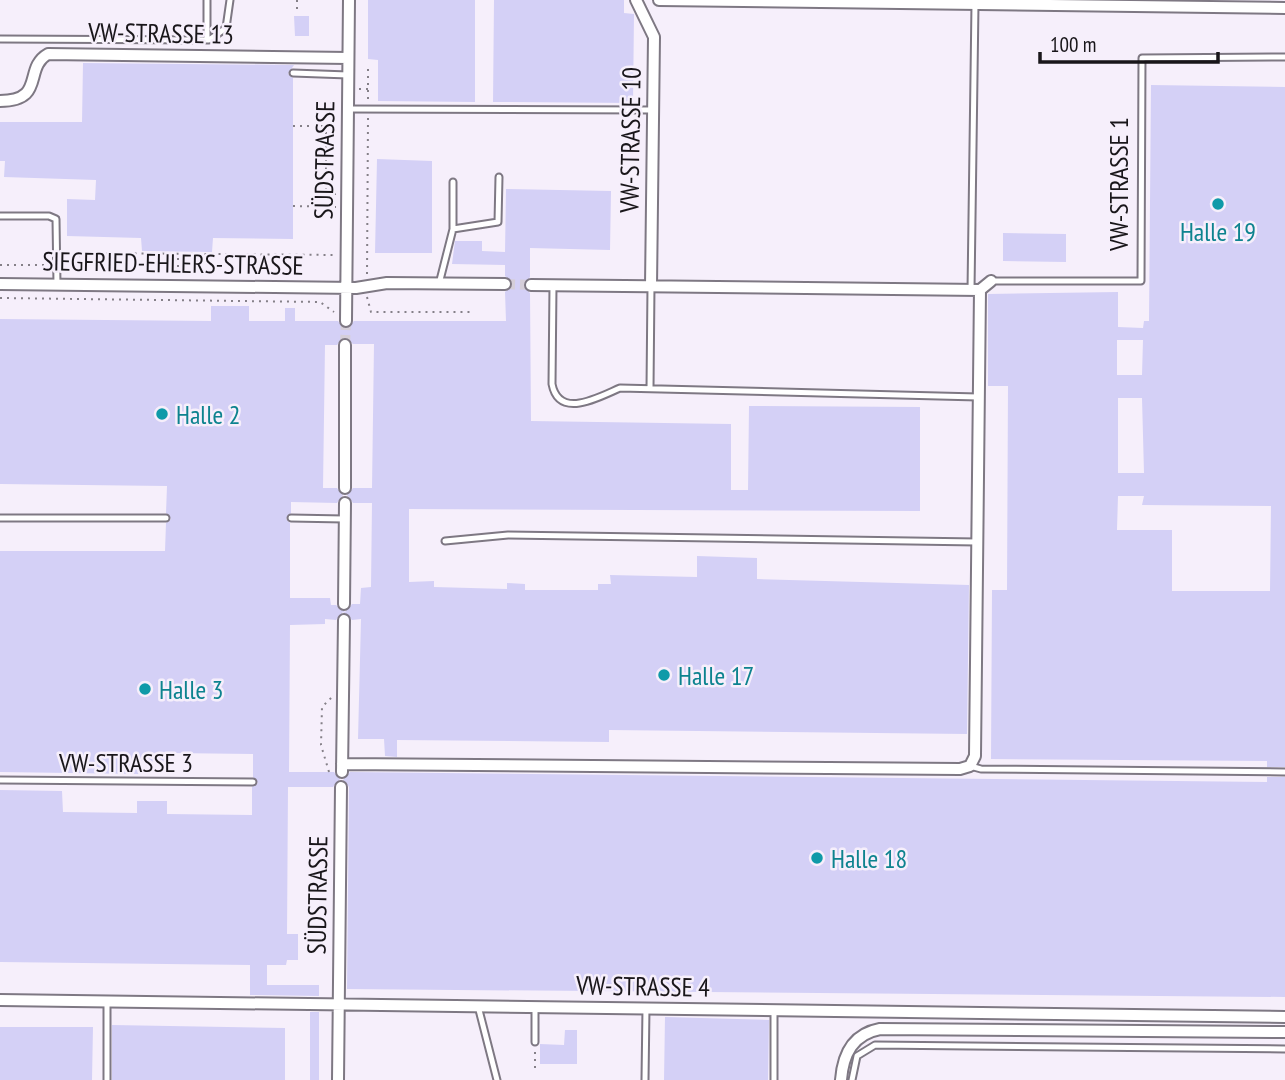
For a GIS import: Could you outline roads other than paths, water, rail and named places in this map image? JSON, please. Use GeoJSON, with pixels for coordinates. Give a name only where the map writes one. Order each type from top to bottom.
{"type":"FeatureCollection","features":[{"type":"Feature","properties":{"kind":"street","name":"SÜDSTRASSE"},"geometry":{"type":"LineString","coordinates":[[341,320],[346,288],[343,106],[348,75],[349,0]]}},
{"type":"Feature","properties":{"kind":"street","name":"VW-STRASSE 10"},"geometry":{"type":"LineString","coordinates":[[636,0],[653,37],[651,286]]}},
{"type":"Feature","properties":{"kind":"street"},"geometry":{"type":"LineString","coordinates":[[659,0],[1285,8]]}},
{"type":"Feature","properties":{"kind":"street","name":"VW-STRASSE 13"},"geometry":{"type":"LineString","coordinates":[[0,101],[16,100],[29,92],[42,59],[48,54],[348,58]]}},
{"type":"Feature","properties":{"kind":"street","name":"VW-STRASSE 1"},"geometry":{"type":"LineString","coordinates":[[975,290],[990,281]]}},
{"type":"Feature","properties":{"kind":"street","name":"SIEGFRIED-EHLERS-STRASSE"},"geometry":{"type":"LineString","coordinates":[[0,284],[346,288]]}},
{"type":"Feature","properties":{"kind":"street"},"geometry":{"type":"LineString","coordinates":[[346,288],[439,284],[505,285]]}},
{"type":"Feature","properties":{"kind":"street"},"geometry":{"type":"LineString","coordinates":[[344,620],[342,768],[960,769],[970,766],[975,757],[978,542],[975,290],[531,285]]}},
{"type":"Feature","properties":{"kind":"street"},"geometry":{"type":"LineString","coordinates":[[345,345],[345,488]]}},
{"type":"Feature","properties":{"kind":"street"},"geometry":{"type":"LineString","coordinates":[[344,604],[345,503]]}},
{"type":"Feature","properties":{"kind":"street","name":"SÜDSTRASSE"},"geometry":{"type":"LineString","coordinates":[[338,1080],[341,787]]}},
{"type":"Feature","properties":{"kind":"street","name":"VW-STRASSE 4"},"geometry":{"type":"LineString","coordinates":[[0,1000],[1285,1017]]}},
{"type":"Feature","properties":{"kind":"street"},"geometry":{"type":"LineString","coordinates":[[841,1080],[844,1058],[855,1041],[874,1030],[896,1028],[1285,1032]]}},
{"type":"Feature","properties":{"kind":"lane"},"geometry":{"type":"LineString","coordinates":[[207,0],[207,40]]}},
{"type":"Feature","properties":{"kind":"lane"},"geometry":{"type":"LineString","coordinates":[[0,39],[207,40],[226,29],[230,0]]}},
{"type":"Feature","properties":{"kind":"lane"},"geometry":{"type":"LineString","coordinates":[[975,4],[975,290]]}},
{"type":"Feature","properties":{"kind":"lane","name":"VW-STRASSE 1"},"geometry":{"type":"LineString","coordinates":[[990,281],[1141,281],[1142,58],[1285,57]]}},
{"type":"Feature","properties":{"kind":"lane"},"geometry":{"type":"LineString","coordinates":[[293,73],[348,75]]}},
{"type":"Feature","properties":{"kind":"lane"},"geometry":{"type":"LineString","coordinates":[[343,106],[369,109],[653,110]]}},
{"type":"Feature","properties":{"kind":"lane"},"geometry":{"type":"LineString","coordinates":[[453,229],[498,222],[499,177]]}},
{"type":"Feature","properties":{"kind":"lane"},"geometry":{"type":"LineString","coordinates":[[439,284],[453,229],[453,181]]}},
{"type":"Feature","properties":{"kind":"lane"},"geometry":{"type":"LineString","coordinates":[[0,216],[56,219],[57,284]]}},
{"type":"Feature","properties":{"kind":"lane"},"geometry":{"type":"LineString","coordinates":[[553,285],[552,384],[560,400],[582,404],[620,388],[978,397]]}},
{"type":"Feature","properties":{"kind":"lane"},"geometry":{"type":"LineString","coordinates":[[650,388],[651,286]]}},
{"type":"Feature","properties":{"kind":"lane"},"geometry":{"type":"LineString","coordinates":[[0,518],[166,518]]}},
{"type":"Feature","properties":{"kind":"lane"},"geometry":{"type":"LineString","coordinates":[[290,519],[344,519]]}},
{"type":"Feature","properties":{"kind":"lane"},"geometry":{"type":"LineString","coordinates":[[445,541],[508,535],[978,542]]}},
{"type":"Feature","properties":{"kind":"lane"},"geometry":{"type":"LineString","coordinates":[[970,766],[981,769],[1285,772]]}},
{"type":"Feature","properties":{"kind":"lane","name":"VW-STRASSE 3"},"geometry":{"type":"LineString","coordinates":[[0,780],[253,782]]}},
{"type":"Feature","properties":{"kind":"lane"},"geometry":{"type":"LineString","coordinates":[[107,1001],[107,1080]]}},
{"type":"Feature","properties":{"kind":"lane"},"geometry":{"type":"LineString","coordinates":[[478,1006],[497,1080]]}},
{"type":"Feature","properties":{"kind":"lane"},"geometry":{"type":"LineString","coordinates":[[535,1007],[535,1042]]}},
{"type":"Feature","properties":{"kind":"lane"},"geometry":{"type":"LineString","coordinates":[[645,1080],[646,1008]]}},
{"type":"Feature","properties":{"kind":"lane"},"geometry":{"type":"LineString","coordinates":[[774,1010],[774,1080]]}},
{"type":"Feature","properties":{"kind":"lane"},"geometry":{"type":"LineString","coordinates":[[852,1080],[856,1056],[875,1045],[1285,1049]]}},
{"type":"Feature","properties":{"kind":"tunnel"},"geometry":{"type":"LineString","coordinates":[[505,284],[531,285]]}},
{"type":"Feature","properties":{"kind":"tunnel"},"geometry":{"type":"LineString","coordinates":[[345,345],[346,321]]}},
{"type":"Feature","properties":{"kind":"place","name":"Halle 19"},"geometry":{"type":"Point","coordinates":[1218,204]}},
{"type":"Feature","properties":{"kind":"place","name":"Halle 2"},"geometry":{"type":"Point","coordinates":[162,414]}},
{"type":"Feature","properties":{"kind":"place","name":"Halle 17"},"geometry":{"type":"Point","coordinates":[664,675]}},
{"type":"Feature","properties":{"kind":"place","name":"Halle 3"},"geometry":{"type":"Point","coordinates":[145,689]}},
{"type":"Feature","properties":{"kind":"place","name":"Halle 18"},"geometry":{"type":"Point","coordinates":[817,858]}}]}
